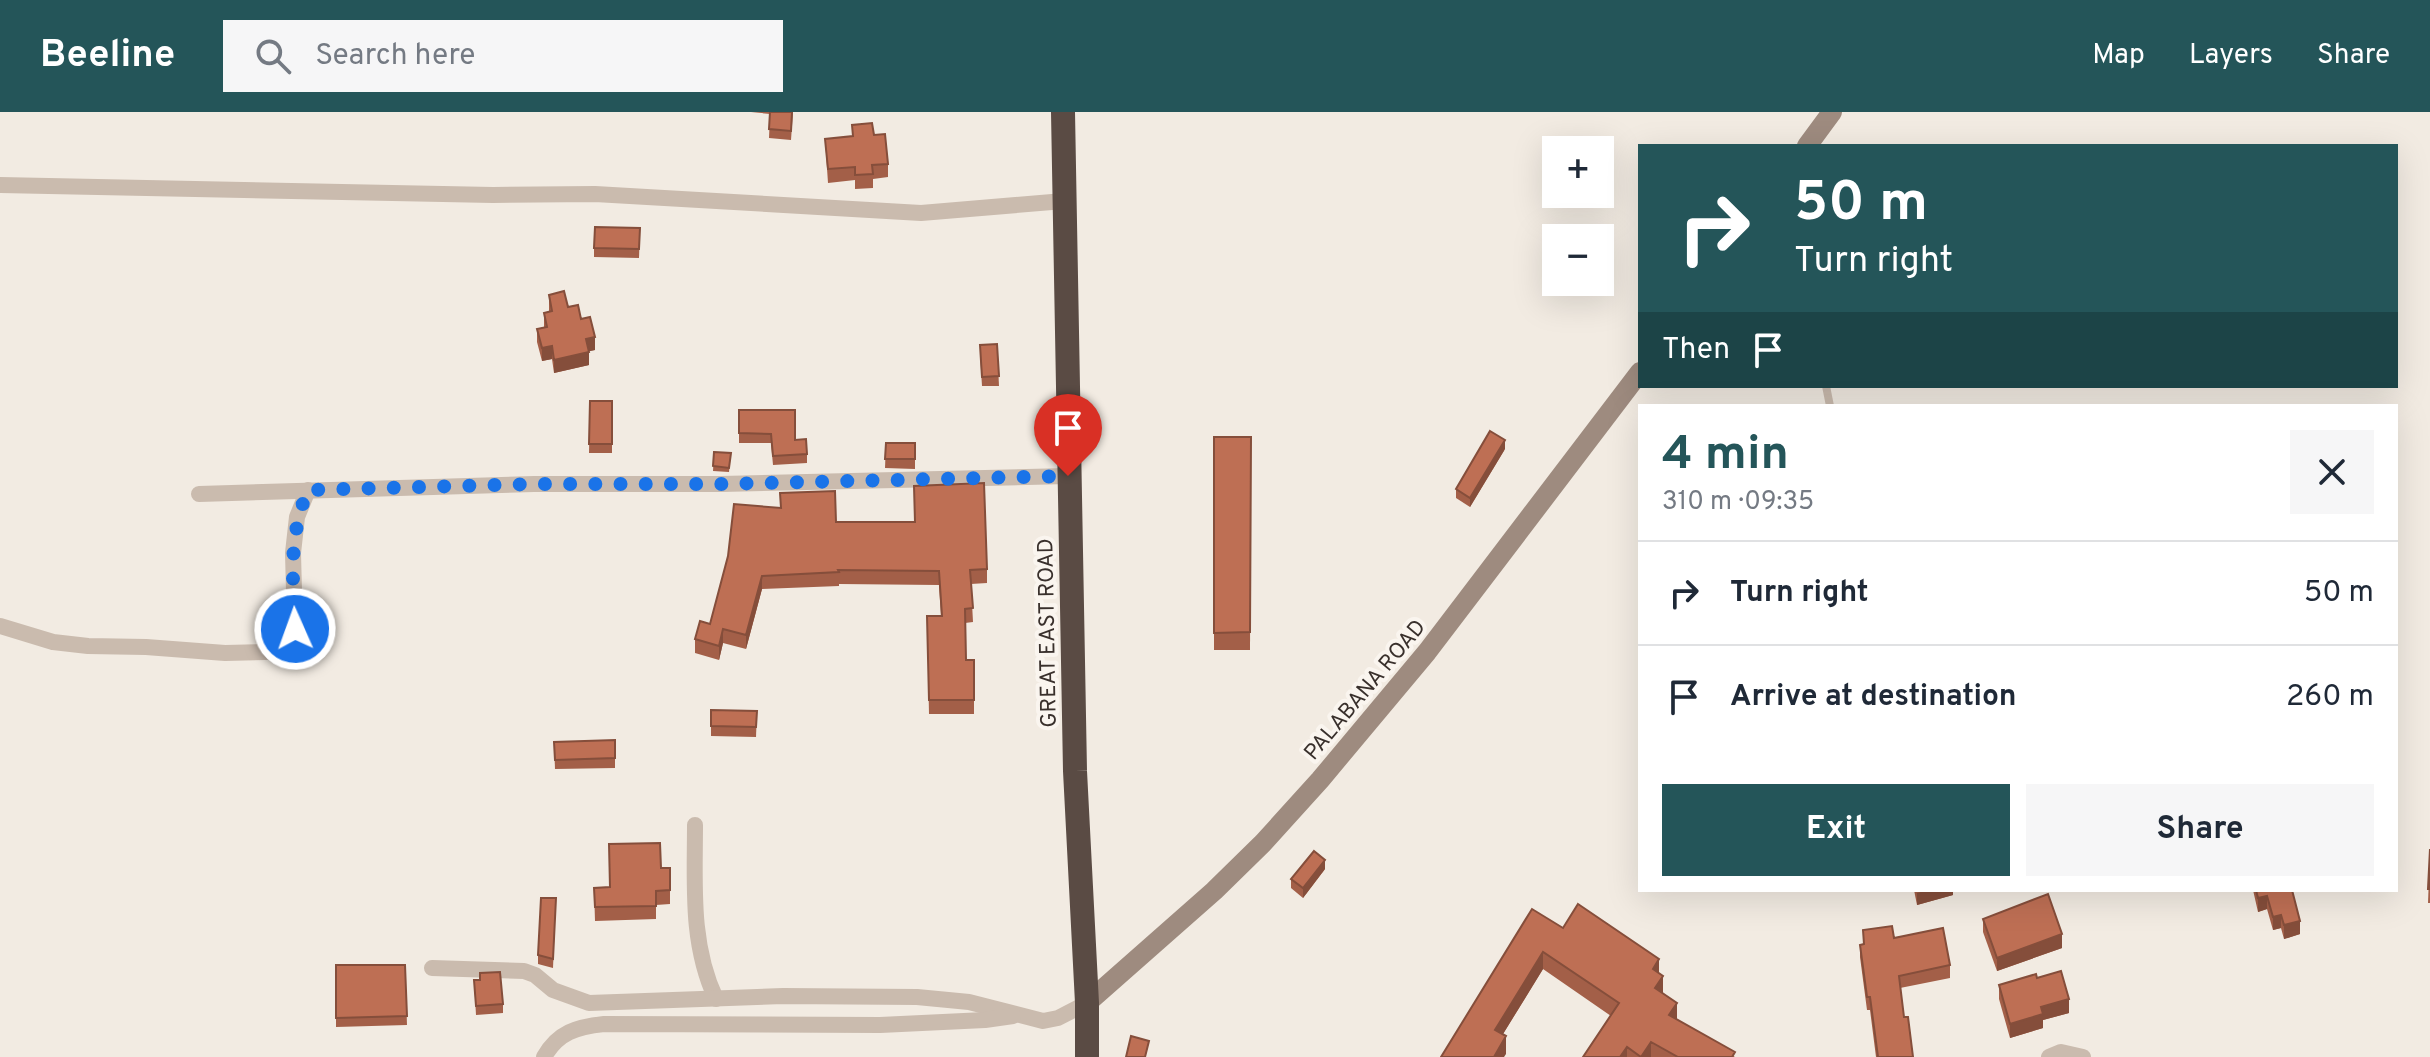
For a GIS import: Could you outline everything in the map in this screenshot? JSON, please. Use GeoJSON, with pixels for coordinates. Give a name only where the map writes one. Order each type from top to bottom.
{"type":"FeatureCollection","features":[{"type":"Feature","properties":{"kind":"highway","name":"GREAT EAST ROAD"},"geometry":{"type":"LineString","coordinates":[[1063,112],[1075,771],[1087,1057]]}},
{"type":"Feature","properties":{"kind":"street"},"geometry":{"type":"LineString","coordinates":[[1808,144],[1832,112]]}},
{"type":"Feature","properties":{"kind":"street"},"geometry":{"type":"LineString","coordinates":[[0,185],[493,195],[595,194],[921,213],[1064,201]]}},
{"type":"Feature","properties":{"kind":"street","name":"PALABANA ROAD"},"geometry":{"type":"LineString","coordinates":[[1087,1003],[1214,891],[1320,780],[1437,640],[1638,375]]}},
{"type":"Feature","properties":{"kind":"street"},"geometry":{"type":"LineString","coordinates":[[199,494],[534,484],[721,484],[1068,476]]}},
{"type":"Feature","properties":{"kind":"street"},"geometry":{"type":"LineString","coordinates":[[0,626],[53,642],[88,646],[225,653],[265,652],[282,647],[295,629],[293,553],[297,517],[308,490]]}},
{"type":"Feature","properties":{"kind":"street"},"geometry":{"type":"LineString","coordinates":[[695,825],[696,925],[708,982],[716,999]]}},
{"type":"Feature","properties":{"kind":"street"},"geometry":{"type":"LineString","coordinates":[[432,968],[524,971],[535,975],[553,990],[589,1003],[783,996],[917,997],[969,1002],[1043,1021],[1058,1018],[1087,1003]]}},
{"type":"Feature","properties":{"kind":"street"},"geometry":{"type":"LineString","coordinates":[[544,1057],[551,1044],[565,1032],[604,1024],[880,1025],[972,1021],[1015,1015]]}},
{"type":"Feature","properties":{"kind":"street"},"geometry":{"type":"LineString","coordinates":[[2049,1057],[2061,1052],[2083,1057]]}},
{"type":"Feature","properties":{"kind":"building"},"geometry":{"type":"Polygon","coordinates":[[[770,112],[792,112],[791,131],[769,129],[770,112]]]}},
{"type":"Feature","properties":{"kind":"building"},"geometry":{"type":"Polygon","coordinates":[[[872,123],[874,135],[885,134],[888,164],[872,165],[873,174],[855,175],[855,167],[828,169],[825,139],[853,136],[852,125],[872,123]]]}},
{"type":"Feature","properties":{"kind":"building"},"geometry":{"type":"Polygon","coordinates":[[[595,227],[640,228],[639,249],[594,248],[595,227]]]}},
{"type":"Feature","properties":{"kind":"building"},"geometry":{"type":"Polygon","coordinates":[[[564,291],[568,307],[578,305],[581,319],[590,317],[595,337],[586,339],[589,352],[554,360],[552,346],[542,348],[537,329],[547,327],[544,313],[552,311],[549,295],[564,291]]]}},
{"type":"Feature","properties":{"kind":"building"},"geometry":{"type":"Polygon","coordinates":[[[997,344],[999,376],[982,377],[980,345],[997,344]]]}},
{"type":"Feature","properties":{"kind":"building"},"geometry":{"type":"Polygon","coordinates":[[[590,401],[612,401],[612,444],[589,444],[590,401]]]}},
{"type":"Feature","properties":{"kind":"building"},"geometry":{"type":"Polygon","coordinates":[[[739,410],[795,410],[795,440],[806,439],[807,454],[773,456],[771,434],[739,433],[739,410]]]}},
{"type":"Feature","properties":{"kind":"building"},"geometry":{"type":"Polygon","coordinates":[[[1490,431],[1505,440],[1470,498],[1456,489],[1490,431]]]}},
{"type":"Feature","properties":{"kind":"building"},"geometry":{"type":"Polygon","coordinates":[[[1214,437],[1251,437],[1250,632],[1214,633],[1214,437]]]}},
{"type":"Feature","properties":{"kind":"building"},"geometry":{"type":"Polygon","coordinates":[[[886,443],[915,443],[915,459],[885,459],[886,443]]]}},
{"type":"Feature","properties":{"kind":"building"},"geometry":{"type":"Polygon","coordinates":[[[714,452],[731,453],[729,468],[713,466],[714,452]]]}},
{"type":"Feature","properties":{"kind":"building"},"geometry":{"type":"Polygon","coordinates":[[[984,483],[987,569],[970,570],[973,608],[965,609],[966,660],[974,660],[974,700],[929,700],[927,616],[942,616],[939,571],[838,570],[762,576],[746,635],[723,629],[719,646],[695,639],[700,621],[710,624],[728,556],[734,504],[781,508],[780,493],[835,491],[836,522],[915,522],[914,486],[984,483]]]}},
{"type":"Feature","properties":{"kind":"building"},"geometry":{"type":"Polygon","coordinates":[[[711,710],[757,711],[756,727],[711,726],[711,710]]]}},
{"type":"Feature","properties":{"kind":"building"},"geometry":{"type":"Polygon","coordinates":[[[615,740],[615,758],[555,760],[554,742],[615,740]]]}},
{"type":"Feature","properties":{"kind":"building"},"geometry":{"type":"Polygon","coordinates":[[[660,843],[661,868],[670,868],[670,890],[656,891],[656,906],[595,907],[594,888],[610,887],[609,844],[660,843]]]}},
{"type":"Feature","properties":{"kind":"building"},"geometry":{"type":"Polygon","coordinates":[[[1314,851],[1325,860],[1303,888],[1291,879],[1314,851]]]}},
{"type":"Feature","properties":{"kind":"building"},"geometry":{"type":"Polygon","coordinates":[[[2256,892],[2293,892],[2300,921],[2284,925],[2281,915],[2273,917],[2267,896],[2258,898],[2256,892]]]}},
{"type":"Feature","properties":{"kind":"building"},"geometry":{"type":"Polygon","coordinates":[[[2048,894],[2062,934],[1997,958],[1983,919],[2048,894]]]}},
{"type":"Feature","properties":{"kind":"building"},"geometry":{"type":"Polygon","coordinates":[[[541,898],[556,898],[553,959],[538,955],[541,898]]]}},
{"type":"Feature","properties":{"kind":"building"},"geometry":{"type":"Polygon","coordinates":[[[1578,904],[1659,959],[1653,969],[1663,976],[1655,988],[1677,1003],[1669,1015],[1735,1052],[1732,1057],[1678,1057],[1651,1042],[1641,1057],[1627,1047],[1620,1057],[1583,1057],[1619,1003],[1543,952],[1495,1030],[1506,1036],[1494,1057],[1441,1057],[1532,909],[1563,928],[1578,904]]]}},
{"type":"Feature","properties":{"kind":"building"},"geometry":{"type":"Polygon","coordinates":[[[1892,926],[1894,938],[1943,928],[1950,965],[1899,976],[1913,1057],[1878,1057],[1870,997],[1867,997],[1860,945],[1864,944],[1863,930],[1892,926]]]}},
{"type":"Feature","properties":{"kind":"building"},"geometry":{"type":"Polygon","coordinates":[[[336,965],[405,965],[407,1016],[336,1018],[336,965]]]}},
{"type":"Feature","properties":{"kind":"building"},"geometry":{"type":"Polygon","coordinates":[[[2061,971],[2069,999],[2041,1007],[2043,1014],[2010,1024],[1999,985],[2036,974],[2037,978],[2061,971]]]}},
{"type":"Feature","properties":{"kind":"building"},"geometry":{"type":"Polygon","coordinates":[[[500,972],[503,1004],[476,1006],[474,980],[480,980],[480,973],[500,972]]]}},
{"type":"Feature","properties":{"kind":"building"},"geometry":{"type":"Polygon","coordinates":[[[1131,1036],[1149,1041],[1145,1057],[1126,1057],[1131,1036]]]}},
{"type":"Feature","properties":{"kind":"route"},"geometry":{"type":"LineString","coordinates":[[295,629],[293,553],[297,517],[308,490],[1068,476]]}}]}
